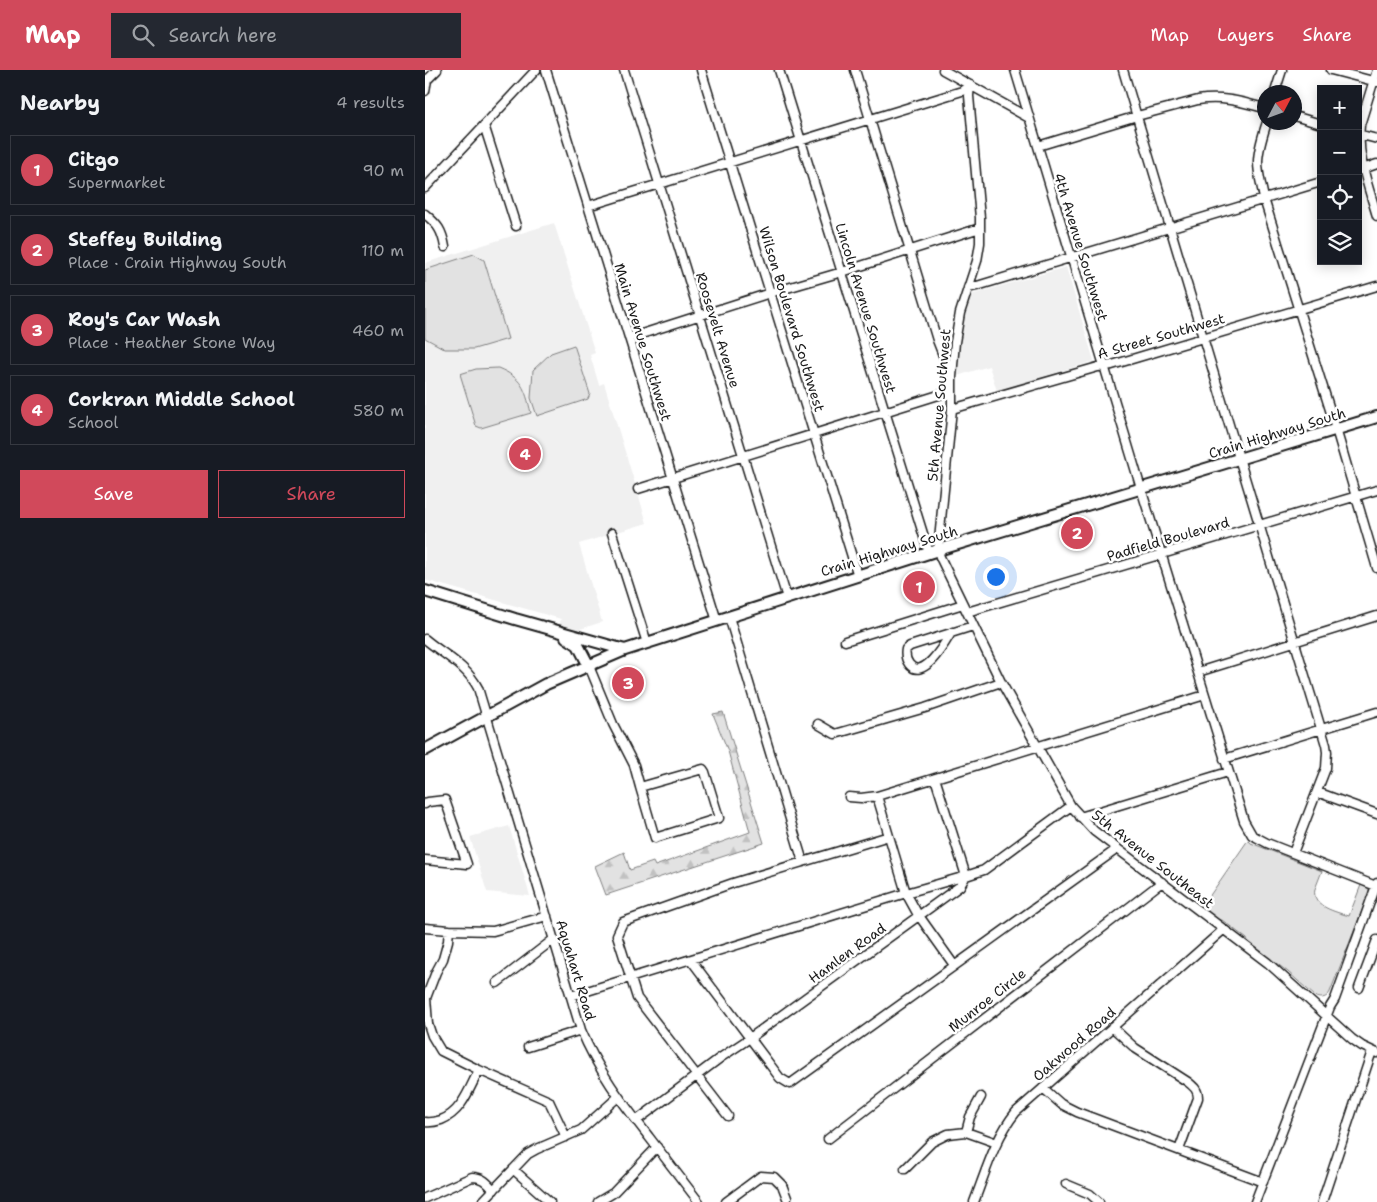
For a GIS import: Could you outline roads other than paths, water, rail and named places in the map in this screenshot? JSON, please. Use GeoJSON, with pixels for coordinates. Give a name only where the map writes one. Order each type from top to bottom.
{"type":"FeatureCollection","features":[{"type":"Feature","properties":{"kind":"main road","name":"Crain Highway South"},"geometry":{"type":"LineString","coordinates":[[425,750],[546,684],[625,650],[934,551],[1377,417]]}},
{"type":"Feature","properties":{"kind":"main road"},"geometry":{"type":"LineString","coordinates":[[425,591],[625,650]]}},
{"type":"Feature","properties":{"kind":"main road"},"geometry":{"type":"LineString","coordinates":[[552,630],[578,644],[589,666]]}},
{"type":"Feature","properties":{"kind":"street"},"geometry":{"type":"LineString","coordinates":[[425,91],[427,80],[437,70]]}},
{"type":"Feature","properties":{"kind":"street"},"geometry":{"type":"LineString","coordinates":[[425,188],[535,70]]}},
{"type":"Feature","properties":{"kind":"street","name":"Main Avenue Southwest"},"geometry":{"type":"LineString","coordinates":[[546,70],[717,620]]}},
{"type":"Feature","properties":{"kind":"street","name":"Roosevelt Avenue"},"geometry":{"type":"LineString","coordinates":[[624,70],[787,598]]}},
{"type":"Feature","properties":{"kind":"street","name":"Wilson Boulevard Southwest"},"geometry":{"type":"LineString","coordinates":[[701,70],[858,576]]}},
{"type":"Feature","properties":{"kind":"street","name":"Lincoln Avenue Southwest"},"geometry":{"type":"LineString","coordinates":[[779,70],[884,411],[934,551]]}},
{"type":"Feature","properties":{"kind":"street"},"geometry":{"type":"LineString","coordinates":[[855,70],[937,340],[952,377]]}},
{"type":"Feature","properties":{"kind":"street"},"geometry":{"type":"LineString","coordinates":[[943,70],[1029,118]]}},
{"type":"Feature","properties":{"kind":"street","name":"4th Avenue Southwest"},"geometry":{"type":"LineString","coordinates":[[1015,70],[1241,816],[1255,837],[1273,847],[1376,885]]}},
{"type":"Feature","properties":{"kind":"street"},"geometry":{"type":"LineString","coordinates":[[1123,70],[1327,748],[1326,768],[1293,853]]}},
{"type":"Feature","properties":{"kind":"street"},"geometry":{"type":"LineString","coordinates":[[1277,85],[1282,70]]}},
{"type":"Feature","properties":{"kind":"street"},"geometry":{"type":"LineString","coordinates":[[1331,70],[1375,82]]}},
{"type":"Feature","properties":{"kind":"street"},"geometry":{"type":"LineString","coordinates":[[1360,130],[1377,70]]}},
{"type":"Feature","properties":{"kind":"street"},"geometry":{"type":"LineString","coordinates":[[588,206],[961,91],[970,85]]}},
{"type":"Feature","properties":{"kind":"street","name":"5th Avenue Southwest"},"geometry":{"type":"LineString","coordinates":[[934,551],[952,409],[951,393],[956,332],[980,242],[969,96],[970,85]]}},
{"type":"Feature","properties":{"kind":"street"},"geometry":{"type":"LineString","coordinates":[[1038,146],[1137,116],[1209,98],[1232,100],[1257,106]]}},
{"type":"Feature","properties":{"kind":"street"},"geometry":{"type":"LineString","coordinates":[[1302,118],[1317,123]]}},
{"type":"Feature","properties":{"kind":"street"},"geometry":{"type":"LineString","coordinates":[[485,125],[515,226]]}},
{"type":"Feature","properties":{"kind":"street"},"geometry":{"type":"LineString","coordinates":[[1265,130],[1258,162],[1264,199],[1377,568]]}},
{"type":"Feature","properties":{"kind":"street"},"geometry":{"type":"LineString","coordinates":[[1362,135],[1377,139]]}},
{"type":"Feature","properties":{"kind":"street"},"geometry":{"type":"LineString","coordinates":[[1362,169],[1377,164]]}},
{"type":"Feature","properties":{"kind":"street"},"geometry":{"type":"LineString","coordinates":[[1362,172],[1377,216]]}},
{"type":"Feature","properties":{"kind":"street"},"geometry":{"type":"LineString","coordinates":[[968,288],[1317,183]]}},
{"type":"Feature","properties":{"kind":"street"},"geometry":{"type":"LineString","coordinates":[[425,214],[438,225],[445,246]]}},
{"type":"Feature","properties":{"kind":"street"},"geometry":{"type":"LineString","coordinates":[[629,338],[980,228]]}},
{"type":"Feature","properties":{"kind":"street","name":"A Street Southwest"},"geometry":{"type":"LineString","coordinates":[[952,409],[1112,365],[1377,286]]}},
{"type":"Feature","properties":{"kind":"street"},"geometry":{"type":"LineString","coordinates":[[638,489],[884,411],[945,393],[951,393]]}},
{"type":"Feature","properties":{"kind":"street","name":"Padfield Boulevard"},"geometry":{"type":"LineString","coordinates":[[845,641],[1162,555],[1377,490]]}},
{"type":"Feature","properties":{"kind":"street"},"geometry":{"type":"LineString","coordinates":[[612,533],[647,643]]}},
{"type":"Feature","properties":{"kind":"street","name":"5th Avenue Southeast"},"geometry":{"type":"LineString","coordinates":[[934,551],[940,556],[1001,682],[1071,806],[1080,818],[1117,849],[1274,968],[1352,1039],[1374,1052]]}},
{"type":"Feature","properties":{"kind":"street"},"geometry":{"type":"LineString","coordinates":[[729,616],[803,862]]}},
{"type":"Feature","properties":{"kind":"street"},"geometry":{"type":"LineString","coordinates":[[1197,672],[1377,616]]}},
{"type":"Feature","properties":{"kind":"street"},"geometry":{"type":"LineString","coordinates":[[951,633],[940,651],[919,670],[909,664],[905,655],[906,649],[910,646],[973,626]]}},
{"type":"Feature","properties":{"kind":"street","name":"Aquahart Road"},"geometry":{"type":"LineString","coordinates":[[425,639],[469,674],[478,688],[581,1030],[598,1067],[636,1121],[699,1202]]}},
{"type":"Feature","properties":{"kind":"street"},"geometry":{"type":"LineString","coordinates":[[589,666],[613,724],[634,765],[640,787],[655,838],[719,818],[703,769],[640,787]]}},
{"type":"Feature","properties":{"kind":"street"},"geometry":{"type":"LineString","coordinates":[[818,724],[835,734],[925,708],[1001,682]]}},
{"type":"Feature","properties":{"kind":"street"},"geometry":{"type":"LineString","coordinates":[[849,797],[877,796],[1205,695]]}},
{"type":"Feature","properties":{"kind":"street"},"geometry":{"type":"LineString","coordinates":[[1224,759],[1377,712]]}},
{"type":"Feature","properties":{"kind":"street"},"geometry":{"type":"LineString","coordinates":[[1080,818],[1228,772]]}},
{"type":"Feature","properties":{"kind":"street"},"geometry":{"type":"LineString","coordinates":[[571,996],[966,876],[935,778]]}},
{"type":"Feature","properties":{"kind":"street"},"geometry":{"type":"LineString","coordinates":[[1317,792],[1377,814]]}},
{"type":"Feature","properties":{"kind":"street"},"geometry":{"type":"LineString","coordinates":[[877,796],[906,893],[919,916],[955,966]]}},
{"type":"Feature","properties":{"kind":"street"},"geometry":{"type":"LineString","coordinates":[[425,804],[427,802],[445,800],[467,864],[425,860]]}},
{"type":"Feature","properties":{"kind":"street","name":"Hamlen Road"},"geometry":{"type":"LineString","coordinates":[[636,1121],[719,1058],[960,886],[966,876],[984,870],[1071,806]]}},
{"type":"Feature","properties":{"kind":"street"},"geometry":{"type":"LineString","coordinates":[[728,1116],[637,998],[617,935],[623,922],[726,885],[889,836]]}},
{"type":"Feature","properties":{"kind":"street"},"geometry":{"type":"LineString","coordinates":[[691,960],[780,1078],[790,1084],[1117,849]]}},
{"type":"Feature","properties":{"kind":"street","name":"Munroe Circle"},"geometry":{"type":"LineString","coordinates":[[828,1139],[1162,882]]}},
{"type":"Feature","properties":{"kind":"street"},"geometry":{"type":"LineString","coordinates":[[1255,1202],[1326,1016],[1335,999],[1376,885]]}},
{"type":"Feature","properties":{"kind":"street"},"geometry":{"type":"LineString","coordinates":[[425,928],[493,930],[547,916]]}},
{"type":"Feature","properties":{"kind":"street"},"geometry":{"type":"LineString","coordinates":[[449,930],[443,959],[426,998],[428,1024],[432,1036],[441,1051],[549,1101],[566,1136]]}},
{"type":"Feature","properties":{"kind":"street","name":"Oakwood Road"},"geometry":{"type":"LineString","coordinates":[[974,1202],[997,1143],[1006,1124],[1016,1112],[1223,930]]}},
{"type":"Feature","properties":{"kind":"street"},"geometry":{"type":"LineString","coordinates":[[497,983],[554,939]]}},
{"type":"Feature","properties":{"kind":"street"},"geometry":{"type":"LineString","coordinates":[[1359,988],[1377,940]]}},
{"type":"Feature","properties":{"kind":"street"},"geometry":{"type":"LineString","coordinates":[[1112,1027],[1135,1048],[1188,1082],[1198,1092],[1198,1098],[1179,1150]]}},
{"type":"Feature","properties":{"kind":"street"},"geometry":{"type":"LineString","coordinates":[[528,1047],[581,1030]]}},
{"type":"Feature","properties":{"kind":"street"},"geometry":{"type":"LineString","coordinates":[[1322,1202],[1374,1052]]}},
{"type":"Feature","properties":{"kind":"street"},"geometry":{"type":"LineString","coordinates":[[425,1122],[432,1124],[449,1117],[463,1103],[479,1070]]}},
{"type":"Feature","properties":{"kind":"street"},"geometry":{"type":"LineString","coordinates":[[1043,1088],[1061,1104],[1077,1112],[1263,1182]]}},
{"type":"Feature","properties":{"kind":"street"},"geometry":{"type":"LineString","coordinates":[[482,1202],[529,1154],[581,1130],[619,1097]]}},
{"type":"Feature","properties":{"kind":"street"},"geometry":{"type":"LineString","coordinates":[[966,1132],[970,1116],[981,1097]]}},
{"type":"Feature","properties":{"kind":"street"},"geometry":{"type":"LineString","coordinates":[[905,1169],[932,1142],[947,1134],[966,1132],[997,1143]]}},
{"type":"Feature","properties":{"kind":"street"},"geometry":{"type":"LineString","coordinates":[[598,1202],[613,1193],[657,1147]]}},
{"type":"Feature","properties":{"kind":"street"},"geometry":{"type":"LineString","coordinates":[[514,1170],[550,1202]]}},
{"type":"Feature","properties":{"kind":"street"},"geometry":{"type":"LineString","coordinates":[[726,1202],[761,1176],[774,1178],[782,1185],[787,1198]]}},
{"type":"Feature","properties":{"kind":"street"},"geometry":{"type":"LineString","coordinates":[[425,1198],[472,1177],[483,1179],[493,1190]]}},
{"type":"Feature","properties":{"kind":"street"},"geometry":{"type":"LineString","coordinates":[[1066,1184],[1090,1194],[1099,1202]]}},
{"type":"Feature","properties":{"kind":"place","name":"Corkran Middle School"},"geometry":{"type":"Point","coordinates":[525,454]}},
{"type":"Feature","properties":{"kind":"place","name":"Steffey Building"},"geometry":{"type":"Point","coordinates":[1077,533]}},
{"type":"Feature","properties":{"kind":"place","name":"Citgo"},"geometry":{"type":"Point","coordinates":[919,587]}},
{"type":"Feature","properties":{"kind":"place","name":"Roy's Car Wash"},"geometry":{"type":"Point","coordinates":[628,683]}}]}
